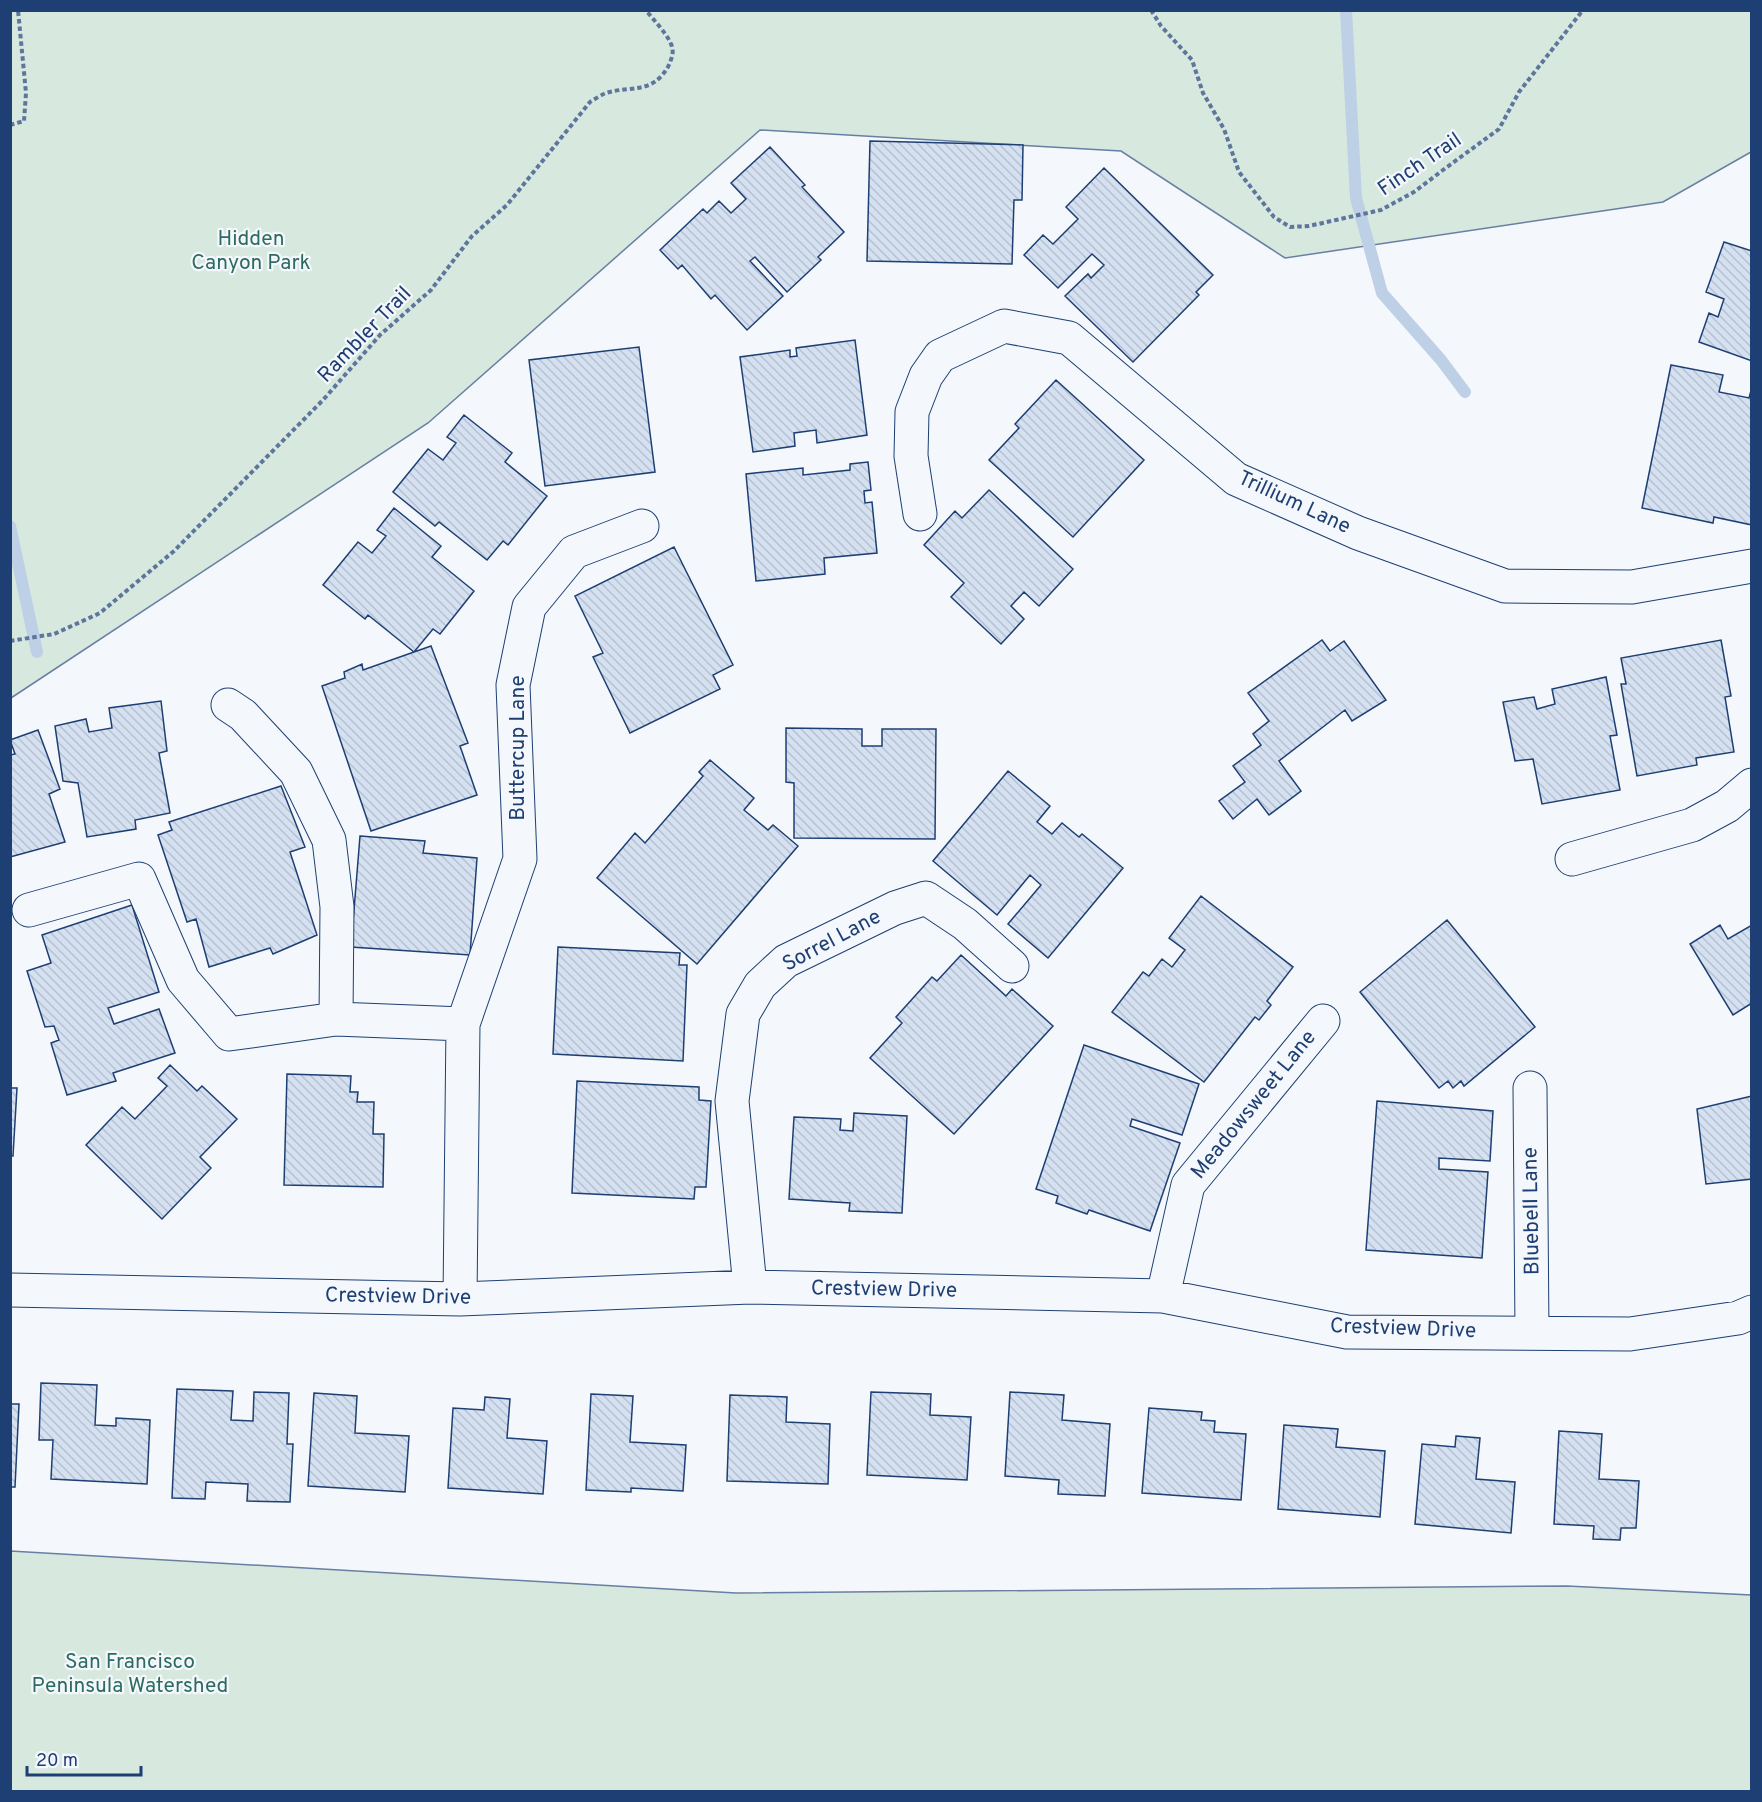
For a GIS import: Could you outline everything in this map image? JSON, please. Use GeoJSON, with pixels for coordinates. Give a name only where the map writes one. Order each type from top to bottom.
{"type":"FeatureCollection","features":[{"type":"Feature","properties":{"kind":"street","name":"Trillium Lane"},"geometry":{"type":"LineString","coordinates":[[920,514],[911,456],[912,412],[926,376],[940,356],[1004,326],[1069,338],[1236,479],[1358,533],[1505,586],[1632,587],[1752,566]]}},
{"type":"Feature","properties":{"kind":"street","name":"Buttercup Lane"},"geometry":{"type":"LineString","coordinates":[[460,1299],[463,1024],[520,859],[513,685],[530,607],[574,552],[642,526]]}},
{"type":"Feature","properties":{"kind":"street"},"geometry":{"type":"LineString","coordinates":[[228,705],[243,715],[296,772],[329,840],[338,907],[336,1019]]}},
{"type":"Feature","properties":{"kind":"street"},"geometry":{"type":"LineString","coordinates":[[1572,859],[1692,825],[1727,806],[1752,785]]}},
{"type":"Feature","properties":{"kind":"street"},"geometry":{"type":"LineString","coordinates":[[29,910],[139,879],[183,980],[229,1034],[336,1019],[463,1024]]}},
{"type":"Feature","properties":{"kind":"street","name":"Sorrel Lane"},"geometry":{"type":"LineString","coordinates":[[750,1287],[732,1101],[744,1014],[760,985],[786,961],[896,908],[926,898],[964,924],[1012,966]]}},
{"type":"Feature","properties":{"kind":"street","name":"Meadowsweet Lane"},"geometry":{"type":"LineString","coordinates":[[1163,1296],[1188,1185],[1323,1021]]}},
{"type":"Feature","properties":{"kind":"street","name":"Bluebell Lane"},"geometry":{"type":"LineString","coordinates":[[1530,1088],[1532,1333]]}},
{"type":"Feature","properties":{"kind":"street","name":"Crestview Drive"},"geometry":{"type":"LineString","coordinates":[[10,1290],[460,1299],[750,1287],[1163,1296],[1347,1332],[1630,1334],[1738,1318],[1752,1312]]}},
{"type":"Feature","properties":{"kind":"path"},"geometry":{"type":"LineString","coordinates":[[10,125],[24,121],[26,93],[18,10]]}},
{"type":"Feature","properties":{"kind":"path","name":"Rambler Trail"},"geometry":{"type":"LineString","coordinates":[[10,641],[54,634],[100,613],[174,551],[323,400],[380,335],[431,290],[472,236],[507,205],[590,102],[606,93],[640,89],[651,85],[659,78],[671,61],[673,51],[671,43],[646,10]]}},
{"type":"Feature","properties":{"kind":"path","name":"Finch Trail"},"geometry":{"type":"LineString","coordinates":[[1151,10],[1161,26],[1192,60],[1203,93],[1224,129],[1239,172],[1274,217],[1290,227],[1309,226],[1381,210],[1414,192],[1499,129],[1519,92],[1583,10]]}},
{"type":"Feature","properties":{"kind":"green space","name":"Hidden Canyon Park"},"geometry":{"type":"Polygon","coordinates":[[[11,11],[1751,11],[1751,152],[1663,202],[1285,258],[1121,151],[760,130],[428,423],[11,698],[11,11]]]}},
{"type":"Feature","properties":{"kind":"green space","name":"San Francisco Peninsula Watershed"},"geometry":{"type":"Polygon","coordinates":[[[10,1551],[736,1593],[1567,1586],[1751,1595],[1751,1791],[11,1791],[10,1551]]]}},
{"type":"Feature","properties":{"kind":"building"},"geometry":{"type":"Polygon","coordinates":[[[870,141],[1023,145],[1022,200],[1014,200],[1012,264],[867,261],[870,141]]]}},
{"type":"Feature","properties":{"kind":"building"},"geometry":{"type":"Polygon","coordinates":[[[770,147],[805,185],[802,187],[844,232],[818,257],[821,260],[787,292],[755,257],[750,261],[783,296],[747,330],[715,295],[711,299],[682,265],[678,269],[660,250],[703,209],[707,213],[719,201],[731,213],[746,199],[731,183],[770,147]]]}},
{"type":"Feature","properties":{"kind":"building"},"geometry":{"type":"Polygon","coordinates":[[[1104,168],[1213,275],[1196,292],[1199,295],[1133,362],[1065,296],[1088,274],[1091,278],[1104,265],[1092,254],[1058,288],[1024,255],[1043,235],[1053,244],[1078,219],[1066,207],[1104,168]]]}},
{"type":"Feature","properties":{"kind":"building"},"geometry":{"type":"Polygon","coordinates":[[[1724,242],[1752,251],[1752,361],[1699,342],[1709,313],[1718,317],[1724,299],[1706,292],[1724,242]]]}},
{"type":"Feature","properties":{"kind":"building"},"geometry":{"type":"Polygon","coordinates":[[[855,340],[867,435],[817,443],[816,430],[794,433],[795,446],[753,452],[740,357],[790,350],[790,357],[797,356],[796,348],[855,340]]]}},
{"type":"Feature","properties":{"kind":"building"},"geometry":{"type":"Polygon","coordinates":[[[639,347],[655,472],[545,486],[529,360],[639,347]]]}},
{"type":"Feature","properties":{"kind":"building"},"geometry":{"type":"Polygon","coordinates":[[[1671,365],[1723,375],[1719,392],[1749,398],[1752,387],[1752,525],[1714,517],[1713,523],[1642,508],[1671,365]]]}},
{"type":"Feature","properties":{"kind":"building"},"geometry":{"type":"Polygon","coordinates":[[[1056,380],[1144,460],[1073,537],[989,460],[1019,428],[1015,424],[1056,380]]]}},
{"type":"Feature","properties":{"kind":"building"},"geometry":{"type":"Polygon","coordinates":[[[464,415],[512,453],[505,462],[547,496],[508,545],[503,541],[487,560],[439,522],[435,526],[393,492],[428,449],[443,460],[456,443],[447,437],[464,415]]]}},
{"type":"Feature","properties":{"kind":"building"},"geometry":{"type":"Polygon","coordinates":[[[868,462],[871,490],[864,491],[865,503],[872,502],[877,553],[824,558],[825,574],[756,581],[746,474],[803,468],[803,475],[850,470],[850,464],[868,462]]]}},
{"type":"Feature","properties":{"kind":"building"},"geometry":{"type":"Polygon","coordinates":[[[989,490],[1073,569],[1039,606],[1024,592],[1011,606],[1024,619],[1001,644],[951,597],[964,583],[924,545],[955,511],[962,518],[989,490]]]}},
{"type":"Feature","properties":{"kind":"building"},"geometry":{"type":"Polygon","coordinates":[[[394,508],[441,546],[432,557],[474,591],[440,634],[433,629],[414,652],[368,615],[365,619],[323,585],[358,542],[372,553],[386,536],[377,530],[394,508]]]}},
{"type":"Feature","properties":{"kind":"building"},"geometry":{"type":"Polygon","coordinates":[[[674,547],[733,665],[713,675],[720,689],[630,733],[593,657],[603,653],[575,596],[674,547]]]}},
{"type":"Feature","properties":{"kind":"building"},"geometry":{"type":"Polygon","coordinates":[[[1322,640],[1330,651],[1344,641],[1386,700],[1352,721],[1345,710],[1279,761],[1301,791],[1269,815],[1257,799],[1233,819],[1219,801],[1245,782],[1233,766],[1261,745],[1253,734],[1269,721],[1248,693],[1322,640]]]}},
{"type":"Feature","properties":{"kind":"building"},"geometry":{"type":"Polygon","coordinates":[[[1721,640],[1731,696],[1725,697],[1734,752],[1696,758],[1697,765],[1637,776],[1621,684],[1626,684],[1621,658],[1721,640]]]}},
{"type":"Feature","properties":{"kind":"building"},"geometry":{"type":"Polygon","coordinates":[[[431,646],[468,743],[460,746],[477,795],[371,831],[322,686],[345,678],[344,672],[362,664],[363,670],[431,646]]]}},
{"type":"Feature","properties":{"kind":"building"},"geometry":{"type":"Polygon","coordinates":[[[1606,677],[1617,735],[1610,736],[1620,790],[1542,804],[1533,759],[1515,761],[1503,702],[1534,697],[1537,709],[1555,704],[1552,689],[1606,677]]]}},
{"type":"Feature","properties":{"kind":"building"},"geometry":{"type":"Polygon","coordinates":[[[161,701],[167,751],[159,753],[170,813],[135,820],[136,829],[87,837],[78,783],[63,781],[55,726],[86,719],[89,732],[112,728],[109,708],[161,701]]]}},
{"type":"Feature","properties":{"kind":"building"},"geometry":{"type":"Polygon","coordinates":[[[786,728],[862,729],[862,746],[882,746],[882,729],[936,729],[935,839],[794,838],[794,783],[786,782],[786,728]]]}},
{"type":"Feature","properties":{"kind":"building"},"geometry":{"type":"Polygon","coordinates":[[[38,730],[60,789],[49,794],[65,842],[10,857],[10,755],[15,754],[10,740],[38,730]]]}},
{"type":"Feature","properties":{"kind":"building"},"geometry":{"type":"Polygon","coordinates":[[[710,760],[754,798],[744,810],[768,830],[773,825],[798,846],[697,964],[597,878],[635,833],[645,843],[703,776],[699,772],[710,760]]]}},
{"type":"Feature","properties":{"kind":"building"},"geometry":{"type":"Polygon","coordinates":[[[1008,771],[1050,806],[1037,822],[1052,834],[1062,823],[1079,837],[1082,834],[1123,868],[1048,958],[1008,924],[1041,885],[1030,875],[997,915],[933,861],[1008,771]]]}},
{"type":"Feature","properties":{"kind":"building"},"geometry":{"type":"Polygon","coordinates":[[[281,786],[305,847],[290,852],[317,935],[273,954],[270,948],[209,967],[196,919],[187,922],[158,835],[172,830],[169,822],[281,786]]]}},
{"type":"Feature","properties":{"kind":"building"},"geometry":{"type":"Polygon","coordinates":[[[360,836],[425,841],[423,853],[477,858],[470,955],[351,947],[360,836]]]}},
{"type":"Feature","properties":{"kind":"building"},"geometry":{"type":"Polygon","coordinates":[[[1201,896],[1293,967],[1267,1001],[1271,1005],[1259,1020],[1255,1017],[1204,1082],[1112,1012],[1143,972],[1149,976],[1162,959],[1172,967],[1185,950],[1169,938],[1201,896]]]}},
{"type":"Feature","properties":{"kind":"building"},"geometry":{"type":"Polygon","coordinates":[[[132,905],[159,992],[108,1008],[114,1024],[159,1009],[175,1053],[113,1073],[116,1081],[67,1095],[51,1043],[59,1040],[54,1026],[45,1027],[27,971],[51,963],[42,935],[132,905]]]}},
{"type":"Feature","properties":{"kind":"building"},"geometry":{"type":"Polygon","coordinates":[[[1447,920],[1535,1027],[1464,1086],[1461,1081],[1453,1088],[1448,1081],[1439,1088],[1360,992],[1447,920]]]}},
{"type":"Feature","properties":{"kind":"building"},"geometry":{"type":"Polygon","coordinates":[[[1720,925],[1728,939],[1752,925],[1752,1003],[1733,1015],[1690,944],[1720,925]]]}},
{"type":"Feature","properties":{"kind":"building"},"geometry":{"type":"Polygon","coordinates":[[[558,947],[680,953],[679,965],[687,965],[683,1061],[553,1054],[558,947]]]}},
{"type":"Feature","properties":{"kind":"building"},"geometry":{"type":"Polygon","coordinates":[[[961,955],[1006,996],[1012,989],[1053,1026],[954,1134],[870,1058],[902,1023],[896,1017],[932,977],[937,981],[961,955]]]}},
{"type":"Feature","properties":{"kind":"building"},"geometry":{"type":"Polygon","coordinates":[[[1084,1045],[1199,1084],[1182,1135],[1132,1119],[1130,1126],[1180,1143],[1150,1231],[1089,1210],[1087,1214],[1056,1203],[1058,1196],[1036,1189],[1084,1045]]]}},
{"type":"Feature","properties":{"kind":"building"},"geometry":{"type":"Polygon","coordinates":[[[170,1065],[197,1091],[202,1086],[237,1119],[200,1157],[211,1168],[162,1219],[86,1145],[122,1107],[135,1119],[167,1086],[158,1078],[170,1065]]]}},
{"type":"Feature","properties":{"kind":"building"},"geometry":{"type":"Polygon","coordinates":[[[287,1074],[351,1076],[350,1092],[358,1092],[357,1102],[374,1102],[373,1134],[384,1134],[383,1187],[284,1185],[287,1074]]]}},
{"type":"Feature","properties":{"kind":"building"},"geometry":{"type":"Polygon","coordinates":[[[577,1081],[699,1087],[699,1100],[711,1101],[706,1187],[695,1187],[694,1199],[572,1193],[577,1081]]]}},
{"type":"Feature","properties":{"kind":"building"},"geometry":{"type":"Polygon","coordinates":[[[10,1088],[17,1088],[13,1156],[10,1156],[10,1088]]]}},
{"type":"Feature","properties":{"kind":"building"},"geometry":{"type":"Polygon","coordinates":[[[1752,1096],[1752,1179],[1706,1184],[1697,1109],[1752,1096]]]}},
{"type":"Feature","properties":{"kind":"building"},"geometry":{"type":"Polygon","coordinates":[[[1377,1101],[1493,1111],[1490,1161],[1439,1158],[1439,1169],[1488,1172],[1482,1258],[1366,1250],[1377,1101]]]}},
{"type":"Feature","properties":{"kind":"building"},"geometry":{"type":"Polygon","coordinates":[[[854,1113],[907,1116],[902,1213],[849,1211],[850,1203],[789,1199],[794,1117],[841,1119],[840,1130],[853,1131],[854,1113]]]}},
{"type":"Feature","properties":{"kind":"building"},"geometry":{"type":"Polygon","coordinates":[[[41,1383],[97,1385],[95,1425],[116,1426],[116,1418],[150,1420],[147,1484],[51,1479],[53,1440],[39,1440],[41,1383]]]}},
{"type":"Feature","properties":{"kind":"building"},"geometry":{"type":"Polygon","coordinates":[[[177,1389],[233,1391],[231,1420],[253,1421],[254,1392],[289,1393],[287,1444],[293,1444],[290,1502],[247,1501],[248,1484],[206,1482],[205,1499],[172,1498],[177,1389]]]}},
{"type":"Feature","properties":{"kind":"building"},"geometry":{"type":"Polygon","coordinates":[[[871,1392],[931,1394],[930,1415],[971,1417],[967,1480],[867,1475],[871,1392]]]}},
{"type":"Feature","properties":{"kind":"building"},"geometry":{"type":"Polygon","coordinates":[[[1010,1392],[1064,1395],[1062,1420],[1110,1424],[1105,1496],[1058,1494],[1059,1480],[1005,1476],[1010,1392]]]}},
{"type":"Feature","properties":{"kind":"building"},"geometry":{"type":"Polygon","coordinates":[[[314,1393],[357,1396],[355,1433],[409,1436],[405,1492],[308,1486],[314,1393]]]}},
{"type":"Feature","properties":{"kind":"building"},"geometry":{"type":"Polygon","coordinates":[[[591,1394],[633,1396],[630,1442],[686,1445],[683,1491],[631,1488],[631,1492],[586,1490],[591,1394]]]}},
{"type":"Feature","properties":{"kind":"building"},"geometry":{"type":"Polygon","coordinates":[[[730,1395],[787,1397],[786,1422],[830,1424],[828,1484],[727,1481],[730,1395]]]}},
{"type":"Feature","properties":{"kind":"building"},"geometry":{"type":"Polygon","coordinates":[[[485,1397],[510,1399],[507,1438],[547,1441],[543,1494],[448,1488],[453,1408],[484,1410],[485,1397]]]}},
{"type":"Feature","properties":{"kind":"building"},"geometry":{"type":"Polygon","coordinates":[[[10,1404],[19,1404],[15,1487],[10,1487],[10,1404]]]}},
{"type":"Feature","properties":{"kind":"building"},"geometry":{"type":"Polygon","coordinates":[[[1149,1408],[1202,1412],[1201,1420],[1215,1421],[1214,1432],[1246,1434],[1241,1500],[1142,1493],[1149,1408]]]}},
{"type":"Feature","properties":{"kind":"building"},"geometry":{"type":"Polygon","coordinates":[[[1284,1425],[1338,1429],[1336,1447],[1385,1451],[1380,1517],[1278,1509],[1284,1425]]]}},
{"type":"Feature","properties":{"kind":"building"},"geometry":{"type":"Polygon","coordinates":[[[1559,1431],[1602,1434],[1599,1479],[1639,1481],[1636,1528],[1621,1528],[1620,1540],[1593,1539],[1594,1526],[1554,1524],[1559,1431]]]}},
{"type":"Feature","properties":{"kind":"building"},"geometry":{"type":"Polygon","coordinates":[[[1456,1436],[1480,1438],[1476,1479],[1515,1482],[1511,1533],[1415,1524],[1422,1444],[1455,1447],[1456,1436]]]}},
{"type":"Feature","properties":{"kind":"waterway"},"geometry":{"type":"LineString","coordinates":[[1346,10],[1356,198],[1382,293],[1441,360],[1465,392]]}},
{"type":"Feature","properties":{"kind":"waterway"},"geometry":{"type":"LineString","coordinates":[[10,526],[37,652]]}}]}
